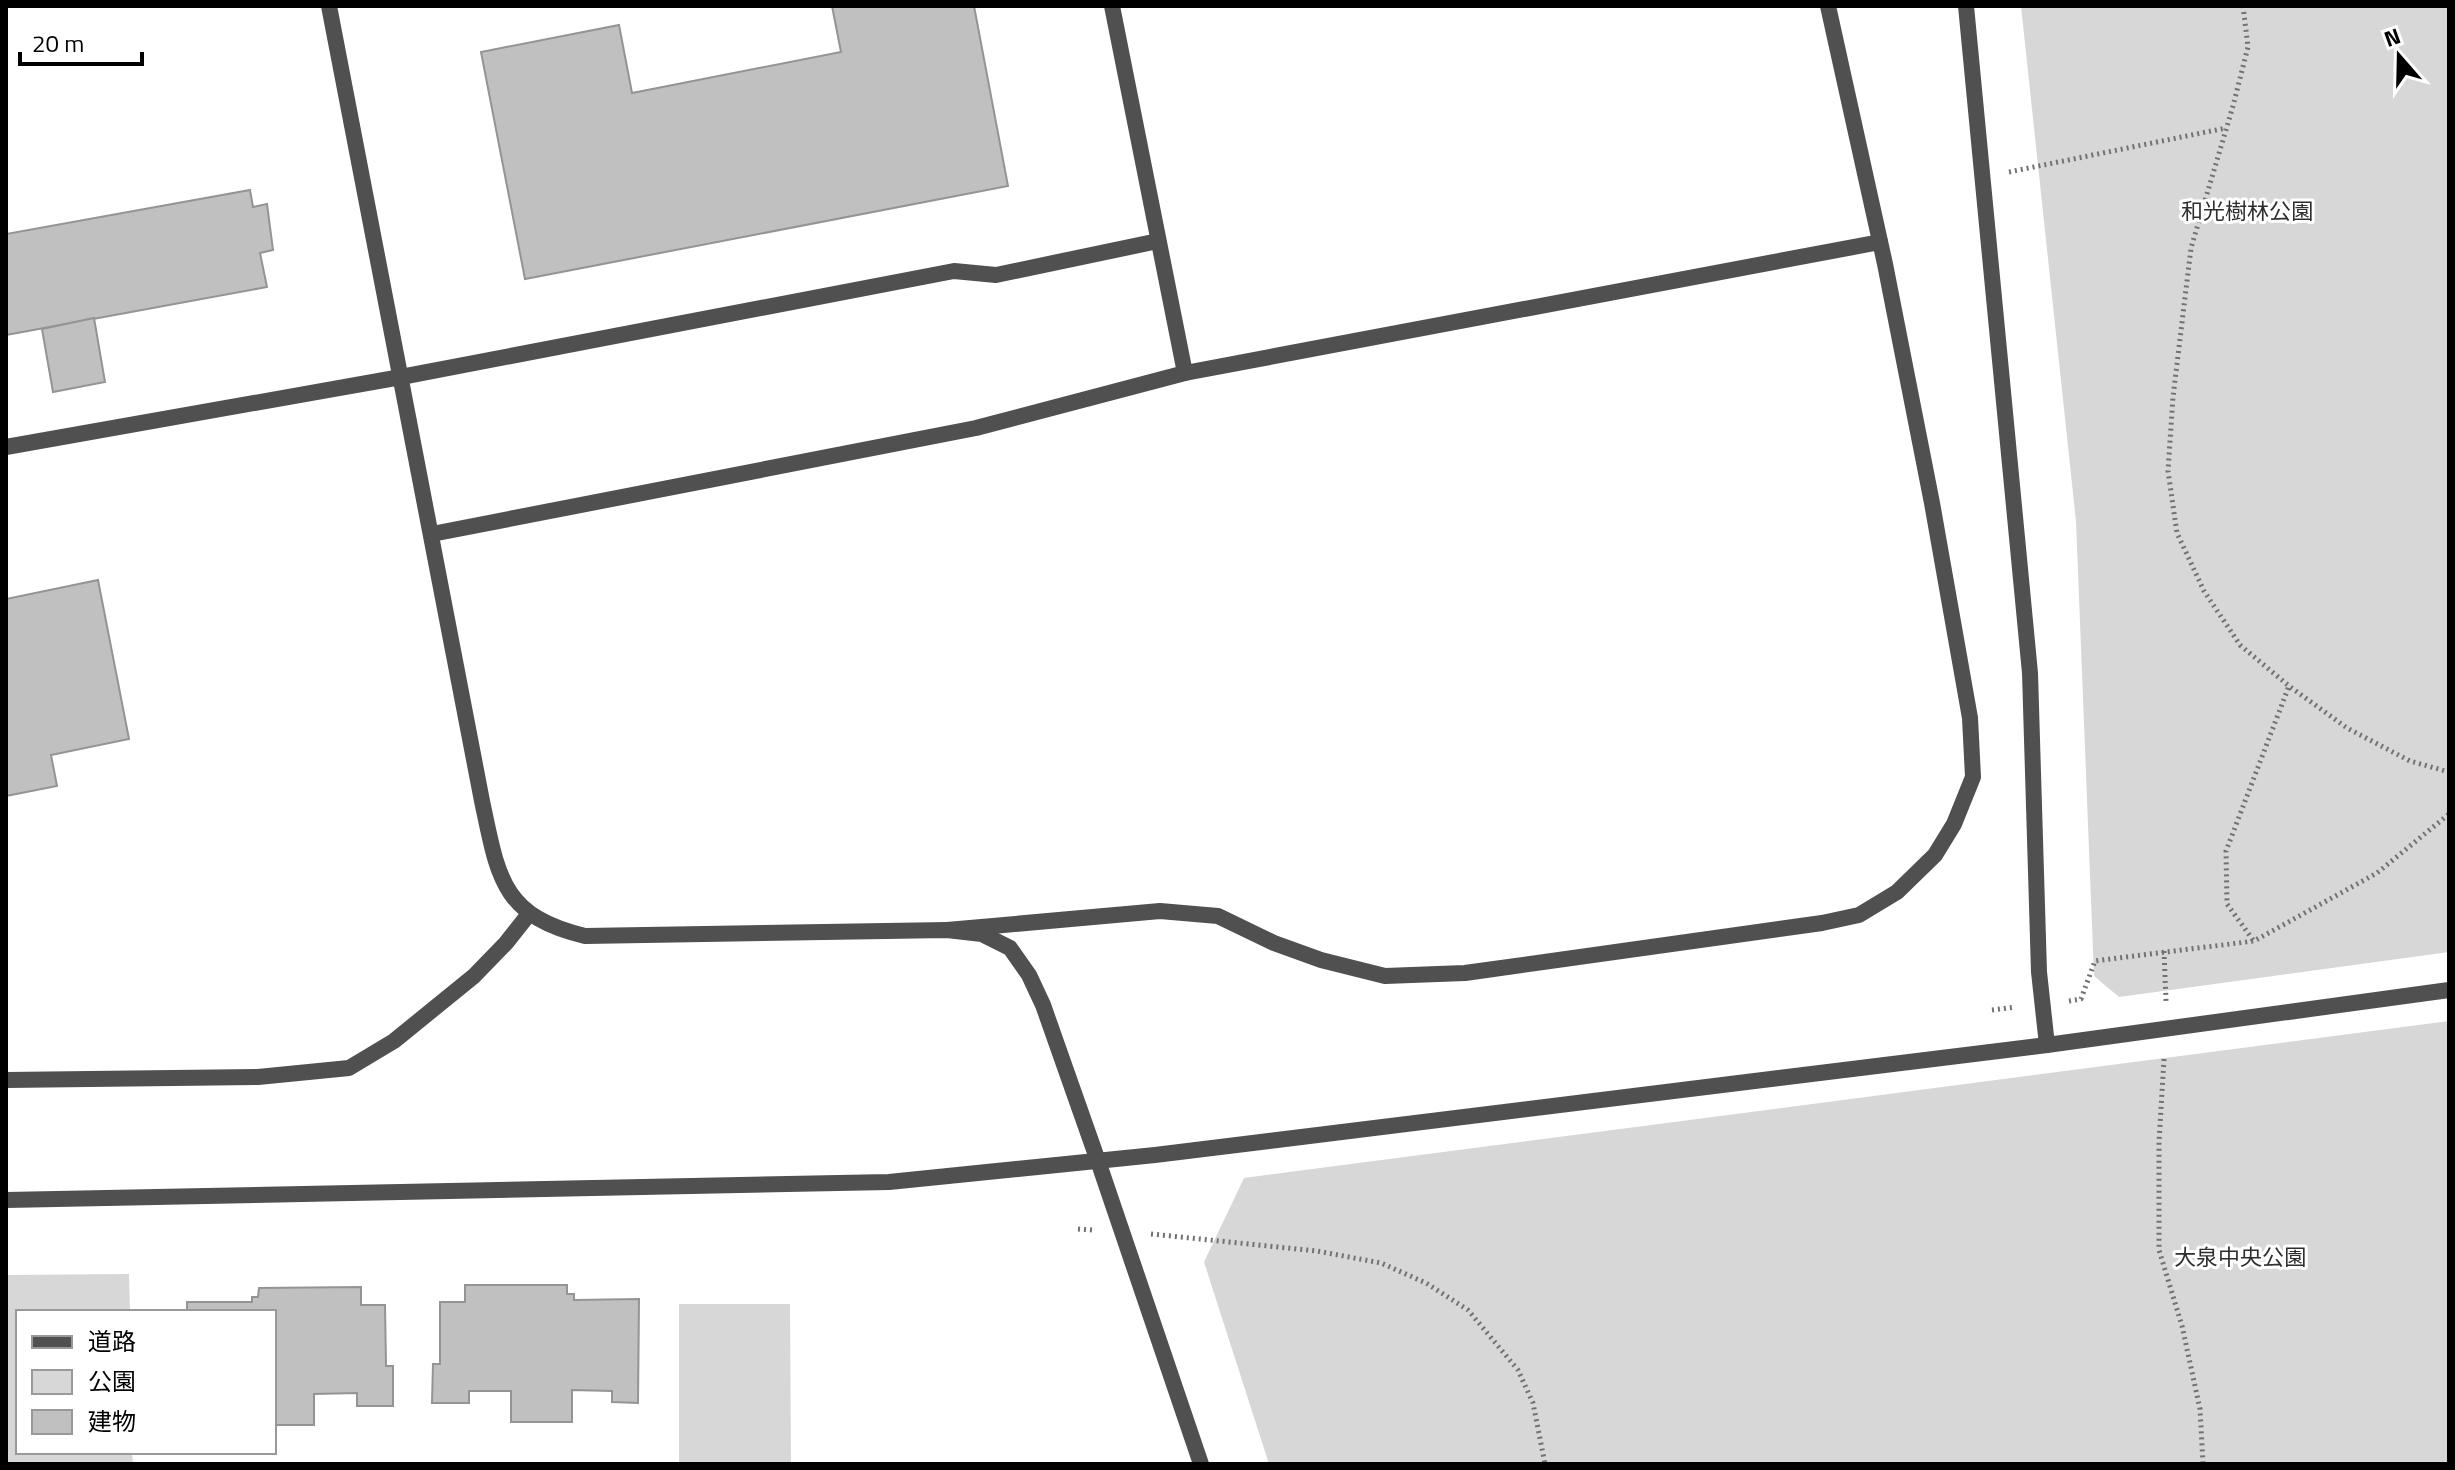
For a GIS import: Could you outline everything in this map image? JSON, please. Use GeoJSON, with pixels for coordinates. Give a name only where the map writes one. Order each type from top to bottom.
{"type":"FeatureCollection","features":[{"type":"Feature","properties":{"kind":"street"},"geometry":{"type":"LineString","coordinates":[[329,6],[494,859],[502,881],[529,914],[562,930],[585,936],[610,937],[947,930],[1160,911],[1218,916],[1321,960],[1385,976],[1465,973],[1822,923],[1859,915],[1897,892],[1935,855],[1954,824],[1973,777],[1970,718],[1929,488],[1880,242],[1828,6]]}},
{"type":"Feature","properties":{"kind":"street"},"geometry":{"type":"LineString","coordinates":[[1112,6],[1185,373]]}},
{"type":"Feature","properties":{"kind":"street"},"geometry":{"type":"LineString","coordinates":[[1966,6],[2030,673],[2039,972],[2047,1045]]}},
{"type":"Feature","properties":{"kind":"street"},"geometry":{"type":"LineString","coordinates":[[6,447],[401,377],[954,271],[996,275],[1158,241]]}},
{"type":"Feature","properties":{"kind":"street"},"geometry":{"type":"LineString","coordinates":[[432,534],[976,428],[1185,373],[1880,242]]}},
{"type":"Feature","properties":{"kind":"street"},"geometry":{"type":"LineString","coordinates":[[6,1080],[258,1077],[349,1068],[394,1041],[474,976],[529,914]]}},
{"type":"Feature","properties":{"kind":"street"},"geometry":{"type":"LineString","coordinates":[[947,930],[982,934],[1010,948],[1029,975],[1043,1005],[1098,1161],[1201,1464]]}},
{"type":"Feature","properties":{"kind":"street"},"geometry":{"type":"LineString","coordinates":[[6,1200],[889,1182],[1098,1161],[2047,1045],[2449,990]]}},
{"type":"Feature","properties":{"kind":"path"},"geometry":{"type":"LineString","coordinates":[[2243,6],[2248,47],[2191,248],[2173,397],[2168,471],[2177,533],[2204,591],[2240,645],[2347,728],[2410,761],[2449,772]]}},
{"type":"Feature","properties":{"kind":"path"},"geometry":{"type":"LineString","coordinates":[[1984,177],[2226,128]]}},
{"type":"Feature","properties":{"kind":"path"},"geometry":{"type":"LineString","coordinates":[[2254,941],[2227,904],[2226,851],[2289,686]]}},
{"type":"Feature","properties":{"kind":"path"},"geometry":{"type":"LineString","coordinates":[[2095,961],[2254,941],[2377,873],[2449,814]]}},
{"type":"Feature","properties":{"kind":"path"},"geometry":{"type":"LineString","coordinates":[[2164,951],[2166,1029],[2159,1142],[2159,1250],[2182,1326],[2197,1395],[2203,1464]]}},
{"type":"Feature","properties":{"kind":"path"},"geometry":{"type":"LineString","coordinates":[[1078,1229],[1317,1251],[1381,1263],[1426,1283],[1468,1310],[1518,1370],[1533,1403],[1545,1464]]}},
{"type":"Feature","properties":{"kind":"green space","name":"和光樹林公園"},"geometry":{"type":"Polygon","coordinates":[[[2021,6],[2449,6],[2449,952],[2119,997],[2094,976],[2076,521],[2021,6]]]}},
{"type":"Feature","properties":{"kind":"green space","name":"大泉中央公園"},"geometry":{"type":"Polygon","coordinates":[[[2449,1021],[2449,1464],[1269,1464],[1204,1262],[1244,1178],[2449,1021]]]}},
{"type":"Feature","properties":{"kind":"green space"},"geometry":{"type":"Polygon","coordinates":[[[129,1274],[130,1310],[16,1310],[16,1454],[132,1454],[133,1464],[6,1464],[6,1275],[129,1274]]]}},
{"type":"Feature","properties":{"kind":"green space"},"geometry":{"type":"Polygon","coordinates":[[[679,1304],[790,1304],[791,1464],[679,1464],[679,1304]]]}},
{"type":"Feature","properties":{"kind":"building"},"geometry":{"type":"Polygon","coordinates":[[[832,6],[974,6],[1008,186],[525,279],[481,52],[619,25],[632,93],[841,52],[832,6]]]}},
{"type":"Feature","properties":{"kind":"building"},"geometry":{"type":"Polygon","coordinates":[[[250,190],[253,207],[267,204],[273,250],[260,253],[267,287],[6,335],[6,234],[250,190]]]}},
{"type":"Feature","properties":{"kind":"building"},"geometry":{"type":"Polygon","coordinates":[[[94,318],[105,382],[53,392],[42,329],[94,318]]]}},
{"type":"Feature","properties":{"kind":"building"},"geometry":{"type":"Polygon","coordinates":[[[98,580],[129,739],[51,755],[57,786],[6,796],[6,599],[98,580]]]}},
{"type":"Feature","properties":{"kind":"building"},"geometry":{"type":"Polygon","coordinates":[[[465,1285],[567,1285],[567,1294],[574,1294],[574,1300],[639,1299],[638,1403],[612,1402],[612,1391],[572,1390],[572,1422],[511,1422],[511,1391],[469,1391],[469,1403],[432,1403],[433,1364],[440,1364],[440,1302],[465,1302],[465,1285]]]}},
{"type":"Feature","properties":{"kind":"building"},"geometry":{"type":"Polygon","coordinates":[[[361,1287],[361,1305],[385,1305],[386,1366],[393,1366],[393,1406],[357,1406],[357,1393],[314,1394],[314,1425],[276,1425],[276,1310],[187,1310],[187,1302],[252,1302],[252,1297],[258,1297],[259,1288],[361,1287]]]}}]}
